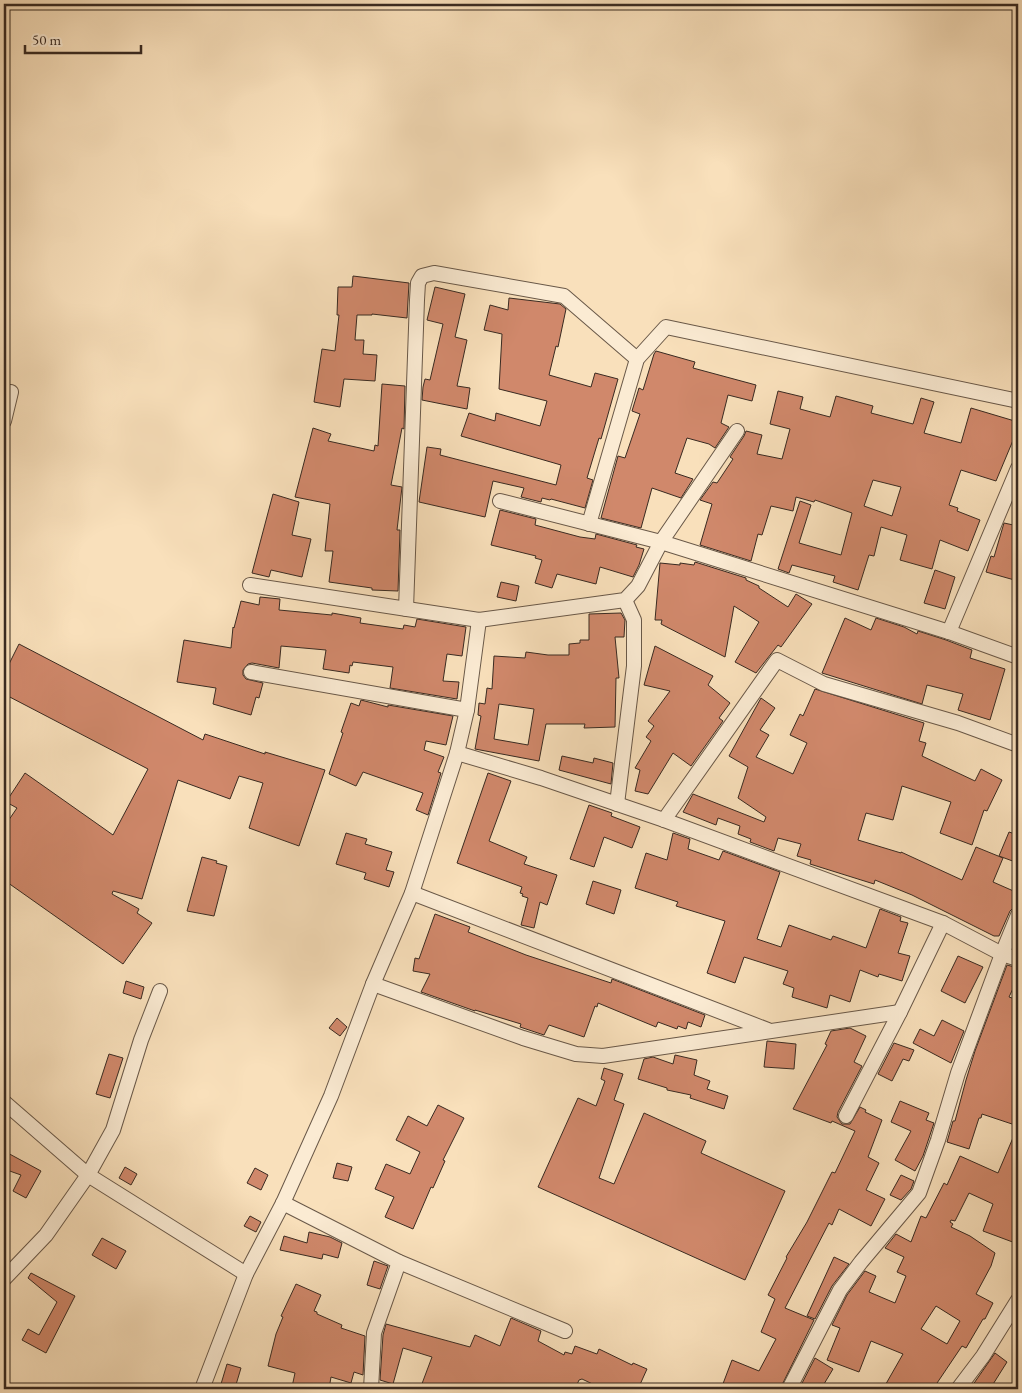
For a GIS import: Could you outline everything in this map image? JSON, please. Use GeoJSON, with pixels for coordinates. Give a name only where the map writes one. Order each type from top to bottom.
{"type":"FeatureCollection","features":[{"type":"Feature","properties":{"kind":"street"},"geometry":{"type":"LineString","coordinates":[[406,609],[417,300],[418,284],[422,276],[434,272],[564,296],[637,359]]}},
{"type":"Feature","properties":{"kind":"street"},"geometry":{"type":"LineString","coordinates":[[589,524],[637,359],[666,328],[1018,401]]}},
{"type":"Feature","properties":{"kind":"street"},"geometry":{"type":"LineString","coordinates":[[4,421],[11,392]]}},
{"type":"Feature","properties":{"kind":"street"},"geometry":{"type":"LineString","coordinates":[[250,585],[479,620],[626,600],[638,586],[661,542],[737,431]]}},
{"type":"Feature","properties":{"kind":"street"},"geometry":{"type":"LineString","coordinates":[[949,632],[1018,468]]}},
{"type":"Feature","properties":{"kind":"street"},"geometry":{"type":"LineString","coordinates":[[500,501],[661,542],[949,632],[1018,657]]}},
{"type":"Feature","properties":{"kind":"street"},"geometry":{"type":"LineString","coordinates":[[617,804],[634,666],[634,620],[626,600]]}},
{"type":"Feature","properties":{"kind":"street"},"geometry":{"type":"LineString","coordinates":[[202,1389],[246,1274],[282,1204],[331,1096],[373,984],[412,893],[457,754],[467,710],[479,620]]}},
{"type":"Feature","properties":{"kind":"street"},"geometry":{"type":"LineString","coordinates":[[664,820],[777,660],[824,684],[958,723],[1018,745]]}},
{"type":"Feature","properties":{"kind":"street"},"geometry":{"type":"LineString","coordinates":[[251,672],[467,710]]}},
{"type":"Feature","properties":{"kind":"street"},"geometry":{"type":"LineString","coordinates":[[457,754],[541,778],[664,820],[944,923],[1002,954],[1018,959]]}},
{"type":"Feature","properties":{"kind":"street"},"geometry":{"type":"LineString","coordinates":[[412,893],[769,1030]]}},
{"type":"Feature","properties":{"kind":"street"},"geometry":{"type":"LineString","coordinates":[[789,1389],[840,1290],[919,1193],[938,1140],[958,1073],[1018,915]]}},
{"type":"Feature","properties":{"kind":"street"},"geometry":{"type":"LineString","coordinates":[[846,1116],[944,923]]}},
{"type":"Feature","properties":{"kind":"street"},"geometry":{"type":"LineString","coordinates":[[373,984],[523,1038],[576,1054],[603,1056],[900,1012]]}},
{"type":"Feature","properties":{"kind":"street"},"geometry":{"type":"LineString","coordinates":[[4,1279],[46,1236],[88,1175],[113,1130],[141,1040],[160,990]]}},
{"type":"Feature","properties":{"kind":"street"},"geometry":{"type":"LineString","coordinates":[[4,1102],[88,1175],[246,1274]]}},
{"type":"Feature","properties":{"kind":"street"},"geometry":{"type":"LineString","coordinates":[[282,1204],[400,1262],[565,1331]]}},
{"type":"Feature","properties":{"kind":"street"},"geometry":{"type":"LineString","coordinates":[[378,1389],[371,1389],[374,1333],[400,1262]]}},
{"type":"Feature","properties":{"kind":"street"},"geometry":{"type":"LineString","coordinates":[[958,1389],[983,1356],[1018,1300]]}},
{"type":"Feature","properties":{"kind":"building"},"geometry":{"type":"Polygon","coordinates":[[[353,276],[409,283],[407,318],[372,314],[357,315],[355,340],[364,340],[363,354],[377,355],[375,381],[344,379],[340,407],[314,402],[322,349],[335,351],[339,315],[337,315],[338,287],[352,287],[353,276]]]}},
{"type":"Feature","properties":{"kind":"building"},"geometry":{"type":"Polygon","coordinates":[[[435,287],[465,294],[455,337],[467,340],[457,386],[470,388],[467,409],[422,400],[425,379],[430,380],[443,324],[427,320],[435,287]]]}},
{"type":"Feature","properties":{"kind":"building"},"geometry":{"type":"Polygon","coordinates":[[[509,298],[560,304],[566,309],[558,347],[556,346],[549,375],[591,387],[595,373],[618,379],[601,439],[599,438],[587,478],[593,480],[585,508],[551,499],[542,498],[541,502],[521,497],[524,488],[493,481],[485,517],[419,502],[427,447],[441,449],[440,455],[556,485],[561,465],[461,436],[469,413],[495,421],[496,413],[540,426],[547,401],[499,389],[502,334],[484,330],[490,305],[508,310],[509,298]]]}},
{"type":"Feature","properties":{"kind":"building"},"geometry":{"type":"Polygon","coordinates":[[[656,351],[695,362],[693,368],[756,385],[752,401],[728,395],[721,423],[729,427],[715,448],[709,444],[687,438],[675,473],[693,479],[681,498],[652,488],[641,528],[601,518],[618,456],[625,458],[640,414],[632,411],[639,388],[643,390],[656,351]]]}},
{"type":"Feature","properties":{"kind":"building"},"geometry":{"type":"Polygon","coordinates":[[[382,384],[405,386],[404,429],[402,428],[391,485],[402,487],[397,530],[400,530],[398,591],[372,590],[372,588],[329,582],[333,551],[325,551],[330,504],[295,497],[313,428],[331,434],[328,441],[374,451],[375,445],[378,446],[382,384]]]}},
{"type":"Feature","properties":{"kind":"building"},"geometry":{"type":"Polygon","coordinates":[[[778,391],[803,397],[800,409],[830,417],[836,396],[873,406],[871,413],[913,424],[921,398],[934,402],[924,433],[961,443],[971,408],[1018,422],[1018,440],[1014,438],[996,481],[961,470],[949,505],[958,508],[957,511],[980,520],[968,551],[940,540],[932,569],[900,560],[907,535],[881,527],[874,556],[869,555],[858,590],[833,582],[835,576],[792,565],[789,573],[778,569],[800,501],[811,505],[799,543],[841,555],[852,513],[815,500],[814,502],[796,497],[793,511],[771,506],[762,535],[758,534],[751,561],[700,545],[712,504],[700,500],[713,482],[717,483],[733,459],[730,457],[746,431],[762,435],[757,454],[782,459],[790,429],[770,424],[778,391]],[[873,480],[864,506],[892,516],[901,487],[873,480]]]}},
{"type":"Feature","properties":{"kind":"building"},"geometry":{"type":"Polygon","coordinates":[[[273,494],[299,502],[292,535],[311,539],[302,577],[271,570],[269,577],[252,573],[273,494]]]}},
{"type":"Feature","properties":{"kind":"building"},"geometry":{"type":"Polygon","coordinates":[[[500,510],[536,519],[535,525],[580,537],[595,539],[596,534],[637,545],[636,547],[644,549],[639,565],[633,577],[600,567],[596,584],[557,574],[552,588],[535,583],[542,560],[535,558],[536,556],[491,545],[500,510]]]}},
{"type":"Feature","properties":{"kind":"building"},"geometry":{"type":"Polygon","coordinates":[[[1004,523],[1018,526],[1018,581],[986,572],[991,556],[994,557],[1004,523]]]}},
{"type":"Feature","properties":{"kind":"building"},"geometry":{"type":"Polygon","coordinates":[[[695,562],[746,578],[746,580],[759,586],[759,588],[788,607],[796,594],[812,604],[781,647],[778,645],[756,673],[735,662],[759,622],[734,606],[725,657],[661,624],[662,620],[655,620],[660,563],[694,565],[695,562]]]}},
{"type":"Feature","properties":{"kind":"building"},"geometry":{"type":"Polygon","coordinates":[[[935,570],[955,577],[945,609],[924,603],[935,570]]]}},
{"type":"Feature","properties":{"kind":"building"},"geometry":{"type":"Polygon","coordinates":[[[501,582],[519,586],[516,601],[497,597],[501,582]]]}},
{"type":"Feature","properties":{"kind":"building"},"geometry":{"type":"Polygon","coordinates":[[[260,597],[280,599],[279,610],[332,615],[332,613],[361,618],[360,623],[403,629],[404,625],[415,627],[417,619],[466,627],[462,656],[447,654],[443,681],[459,682],[457,699],[390,688],[393,667],[353,662],[352,666],[350,665],[349,673],[323,669],[326,650],[281,646],[279,668],[252,663],[248,664],[243,670],[243,675],[246,679],[263,683],[259,698],[256,697],[251,715],[213,704],[216,688],[177,682],[184,640],[231,648],[233,627],[241,601],[259,605],[260,597]]]}},
{"type":"Feature","properties":{"kind":"building"},"geometry":{"type":"Polygon","coordinates":[[[621,613],[625,620],[624,637],[615,637],[619,678],[616,678],[615,727],[584,728],[585,724],[546,724],[539,761],[475,749],[481,716],[478,715],[479,703],[485,704],[487,688],[492,689],[494,656],[525,658],[526,652],[569,655],[569,644],[580,643],[580,640],[589,640],[589,614],[621,613]],[[499,704],[494,739],[528,745],[534,709],[499,704]]]}},
{"type":"Feature","properties":{"kind":"building"},"geometry":{"type":"Polygon","coordinates":[[[845,618],[871,630],[876,618],[904,627],[917,634],[918,631],[972,650],[970,658],[1005,669],[990,720],[958,710],[963,694],[927,685],[922,704],[822,673],[845,618]]]}},
{"type":"Feature","properties":{"kind":"building"},"geometry":{"type":"Polygon","coordinates":[[[19,644],[203,740],[205,734],[265,754],[265,752],[325,770],[299,846],[249,828],[263,783],[239,776],[230,799],[178,780],[142,899],[113,891],[112,894],[139,909],[137,913],[152,923],[123,964],[4,880],[4,827],[17,808],[6,802],[25,773],[113,835],[148,769],[4,694],[4,674],[19,644]]]}},
{"type":"Feature","properties":{"kind":"building"},"geometry":{"type":"Polygon","coordinates":[[[655,646],[713,676],[708,685],[730,703],[719,718],[723,721],[691,766],[673,753],[648,794],[635,791],[640,770],[635,768],[651,741],[646,737],[654,726],[648,721],[670,691],[644,685],[655,646]]]}},
{"type":"Feature","properties":{"kind":"building"},"geometry":{"type":"Polygon","coordinates":[[[815,689],[924,723],[919,741],[926,743],[922,756],[975,781],[981,769],[1002,780],[987,811],[984,810],[972,845],[940,833],[951,802],[902,786],[893,820],[866,813],[858,840],[901,852],[962,880],[976,847],[1003,858],[993,882],[1018,893],[1018,906],[1010,911],[999,936],[994,936],[912,895],[875,880],[874,884],[810,864],[811,860],[797,856],[801,844],[778,838],[774,851],[750,842],[751,839],[738,834],[740,826],[718,818],[716,825],[683,812],[693,794],[764,822],[766,817],[738,798],[748,767],[729,756],[761,698],[775,708],[760,730],[769,735],[756,757],[793,774],[807,743],[790,735],[800,714],[803,716],[815,689]]]}},
{"type":"Feature","properties":{"kind":"building"},"geometry":{"type":"Polygon","coordinates":[[[361,700],[388,707],[388,705],[453,716],[446,745],[426,741],[424,750],[444,757],[438,772],[441,773],[428,815],[416,810],[423,793],[363,772],[356,786],[329,774],[351,703],[359,706],[361,700]]]}},
{"type":"Feature","properties":{"kind":"building"},"geometry":{"type":"Polygon","coordinates":[[[562,756],[593,763],[594,758],[613,763],[611,784],[559,770],[562,756]]]}},
{"type":"Feature","properties":{"kind":"building"},"geometry":{"type":"Polygon","coordinates":[[[488,773],[511,781],[489,841],[527,857],[524,864],[557,875],[547,905],[540,902],[534,928],[521,925],[528,898],[520,893],[522,887],[457,863],[488,773]]]}},
{"type":"Feature","properties":{"kind":"building"},"geometry":{"type":"Polygon","coordinates":[[[589,805],[612,813],[611,816],[640,827],[632,848],[604,837],[594,867],[570,859],[589,805]]]}},
{"type":"Feature","properties":{"kind":"building"},"geometry":{"type":"Polygon","coordinates":[[[1009,832],[1018,835],[1018,863],[999,856],[1009,832]]]}},
{"type":"Feature","properties":{"kind":"building"},"geometry":{"type":"Polygon","coordinates":[[[346,833],[367,839],[365,844],[392,852],[386,870],[394,872],[389,887],[364,879],[366,873],[336,864],[346,833]]]}},
{"type":"Feature","properties":{"kind":"building"},"geometry":{"type":"Polygon","coordinates":[[[673,833],[690,839],[688,849],[719,860],[723,851],[780,872],[757,939],[781,947],[789,925],[831,940],[833,936],[866,948],[880,909],[901,917],[900,921],[908,923],[898,953],[910,956],[902,981],[879,974],[878,977],[860,970],[850,1002],[830,995],[827,1008],[792,997],[794,988],[783,984],[788,971],[744,957],[735,983],[707,973],[725,921],[676,906],[678,902],[635,888],[646,853],[667,860],[673,833]]]}},
{"type":"Feature","properties":{"kind":"building"},"geometry":{"type":"Polygon","coordinates":[[[202,857],[227,866],[214,916],[187,911],[202,857]]]}},
{"type":"Feature","properties":{"kind":"building"},"geometry":{"type":"Polygon","coordinates":[[[593,881],[621,890],[614,914],[586,904],[593,881]]]}},
{"type":"Feature","properties":{"kind":"building"},"geometry":{"type":"Polygon","coordinates":[[[435,914],[470,927],[468,932],[526,955],[611,983],[612,979],[705,1015],[701,1027],[688,1022],[686,1029],[678,1026],[677,1029],[658,1022],[656,1027],[598,1003],[597,1007],[595,1006],[584,1037],[549,1025],[544,1035],[520,1027],[521,1024],[475,1011],[421,992],[430,974],[413,971],[415,958],[419,959],[435,914]]]}},
{"type":"Feature","properties":{"kind":"building"},"geometry":{"type":"Polygon","coordinates":[[[958,956],[983,967],[965,1003],[941,991],[958,956]]]}},
{"type":"Feature","properties":{"kind":"building"},"geometry":{"type":"Polygon","coordinates":[[[1007,965],[1018,968],[1018,978],[1009,997],[1018,1000],[1018,1126],[982,1114],[969,1149],[947,1142],[975,1051],[1007,965]]]}},
{"type":"Feature","properties":{"kind":"building"},"geometry":{"type":"Polygon","coordinates":[[[126,981],[144,987],[141,999],[123,993],[126,981]]]}},
{"type":"Feature","properties":{"kind":"building"},"geometry":{"type":"Polygon","coordinates":[[[337,1018],[347,1027],[340,1036],[329,1028],[337,1018]]]}},
{"type":"Feature","properties":{"kind":"building"},"geometry":{"type":"Polygon","coordinates":[[[942,1020],[964,1031],[951,1063],[913,1043],[920,1029],[934,1036],[942,1020]]]}},
{"type":"Feature","properties":{"kind":"building"},"geometry":{"type":"Polygon","coordinates":[[[850,1028],[866,1036],[854,1062],[862,1066],[837,1117],[842,1124],[850,1124],[860,1107],[866,1110],[865,1112],[882,1120],[868,1157],[879,1163],[866,1190],[885,1199],[871,1226],[839,1209],[832,1225],[829,1223],[785,1308],[814,1320],[780,1389],[721,1389],[732,1360],[759,1371],[776,1339],[761,1332],[775,1299],[768,1295],[786,1257],[807,1222],[832,1172],[835,1173],[855,1131],[832,1121],[831,1123],[793,1109],[827,1045],[825,1044],[831,1031],[850,1028]]]}},
{"type":"Feature","properties":{"kind":"building"},"geometry":{"type":"Polygon","coordinates":[[[767,1041],[796,1044],[794,1069],[764,1067],[767,1041]]]}},
{"type":"Feature","properties":{"kind":"building"},"geometry":{"type":"Polygon","coordinates":[[[894,1043],[914,1050],[909,1061],[903,1059],[892,1081],[878,1074],[894,1043]]]}},
{"type":"Feature","properties":{"kind":"building"},"geometry":{"type":"Polygon","coordinates":[[[109,1054],[123,1058],[110,1098],[96,1094],[109,1054]]]}},
{"type":"Feature","properties":{"kind":"building"},"geometry":{"type":"Polygon","coordinates":[[[675,1055],[697,1060],[694,1075],[710,1081],[707,1089],[728,1096],[724,1109],[690,1098],[691,1095],[667,1090],[667,1088],[638,1079],[644,1059],[653,1057],[673,1064],[675,1055]]]}},
{"type":"Feature","properties":{"kind":"building"},"geometry":{"type":"Polygon","coordinates":[[[604,1068],[623,1074],[614,1100],[624,1104],[599,1178],[614,1184],[644,1113],[706,1141],[701,1153],[785,1191],[745,1280],[538,1187],[578,1098],[596,1106],[605,1081],[601,1079],[604,1068]]]}},
{"type":"Feature","properties":{"kind":"building"},"geometry":{"type":"Polygon","coordinates":[[[900,1101],[929,1113],[926,1120],[934,1123],[923,1156],[915,1171],[895,1160],[911,1131],[891,1122],[900,1101]]]}},
{"type":"Feature","properties":{"kind":"building"},"geometry":{"type":"Polygon","coordinates":[[[438,1105],[464,1118],[443,1160],[445,1161],[433,1188],[431,1187],[413,1229],[385,1217],[394,1197],[375,1189],[386,1164],[410,1174],[420,1152],[396,1140],[408,1116],[427,1126],[438,1105]]]}},
{"type":"Feature","properties":{"kind":"building"},"geometry":{"type":"Polygon","coordinates":[[[1018,1126],[1018,1244],[983,1231],[993,1204],[969,1193],[955,1221],[951,1220],[950,1222],[953,1224],[951,1227],[970,1236],[995,1253],[991,1266],[976,1294],[993,1303],[966,1348],[962,1346],[933,1389],[883,1389],[903,1354],[871,1341],[859,1372],[827,1360],[840,1328],[832,1325],[847,1295],[865,1271],[876,1276],[869,1292],[895,1303],[906,1276],[897,1272],[904,1257],[885,1248],[896,1234],[911,1242],[921,1216],[926,1218],[944,1183],[947,1185],[960,1156],[998,1173],[1018,1126]],[[936,1306],[921,1329],[947,1344],[960,1321],[936,1306]]]}},
{"type":"Feature","properties":{"kind":"building"},"geometry":{"type":"Polygon","coordinates":[[[4,1151],[41,1171],[26,1198],[13,1191],[21,1175],[4,1169],[4,1151]]]}},
{"type":"Feature","properties":{"kind":"building"},"geometry":{"type":"Polygon","coordinates":[[[337,1163],[352,1167],[348,1181],[333,1178],[337,1163]]]}},
{"type":"Feature","properties":{"kind":"building"},"geometry":{"type":"Polygon","coordinates":[[[125,1167],[137,1174],[131,1185],[119,1178],[125,1167]]]}},
{"type":"Feature","properties":{"kind":"building"},"geometry":{"type":"Polygon","coordinates":[[[255,1168],[268,1175],[261,1190],[247,1183],[255,1168]]]}},
{"type":"Feature","properties":{"kind":"building"},"geometry":{"type":"Polygon","coordinates":[[[901,1175],[914,1181],[911,1189],[901,1200],[890,1195],[901,1175]]]}},
{"type":"Feature","properties":{"kind":"building"},"geometry":{"type":"Polygon","coordinates":[[[250,1216],[261,1222],[256,1232],[244,1226],[250,1216]]]}},
{"type":"Feature","properties":{"kind":"building"},"geometry":{"type":"Polygon","coordinates":[[[309,1232],[330,1237],[342,1243],[338,1258],[323,1254],[322,1259],[280,1250],[284,1236],[307,1243],[309,1232]]]}},
{"type":"Feature","properties":{"kind":"building"},"geometry":{"type":"Polygon","coordinates":[[[102,1238],[126,1251],[116,1269],[92,1255],[102,1238]]]}},
{"type":"Feature","properties":{"kind":"building"},"geometry":{"type":"Polygon","coordinates":[[[834,1257],[849,1264],[832,1286],[815,1319],[807,1316],[834,1257]]]}},
{"type":"Feature","properties":{"kind":"building"},"geometry":{"type":"Polygon","coordinates":[[[374,1261],[388,1266],[380,1289],[367,1285],[374,1261]]]}},
{"type":"Feature","properties":{"kind":"building"},"geometry":{"type":"Polygon","coordinates":[[[31,1273],[75,1296],[46,1353],[22,1340],[28,1329],[39,1335],[57,1302],[28,1278],[31,1273]]]}},
{"type":"Feature","properties":{"kind":"building"},"geometry":{"type":"Polygon","coordinates":[[[296,1284],[321,1295],[314,1311],[317,1314],[342,1325],[341,1328],[365,1336],[363,1375],[354,1372],[351,1383],[331,1377],[329,1389],[292,1387],[295,1373],[268,1366],[276,1334],[283,1317],[281,1316],[296,1284]]]}},
{"type":"Feature","properties":{"kind":"building"},"geometry":{"type":"Polygon","coordinates":[[[511,1318],[541,1331],[538,1341],[564,1355],[565,1352],[572,1354],[575,1346],[597,1354],[599,1349],[632,1365],[633,1363],[647,1369],[638,1389],[603,1389],[582,1379],[579,1380],[575,1389],[510,1389],[499,1386],[498,1389],[420,1389],[432,1357],[403,1348],[393,1384],[380,1380],[383,1335],[386,1324],[470,1347],[475,1335],[500,1346],[511,1318]]]}},
{"type":"Feature","properties":{"kind":"building"},"geometry":{"type":"Polygon","coordinates":[[[995,1353],[1007,1362],[990,1389],[970,1389],[995,1353]]]}},
{"type":"Feature","properties":{"kind":"building"},"geometry":{"type":"Polygon","coordinates":[[[815,1358],[833,1369],[821,1389],[799,1389],[815,1358]]]}},
{"type":"Feature","properties":{"kind":"building"},"geometry":{"type":"Polygon","coordinates":[[[227,1364],[241,1368],[235,1388],[221,1384],[227,1364]]]}}]}
